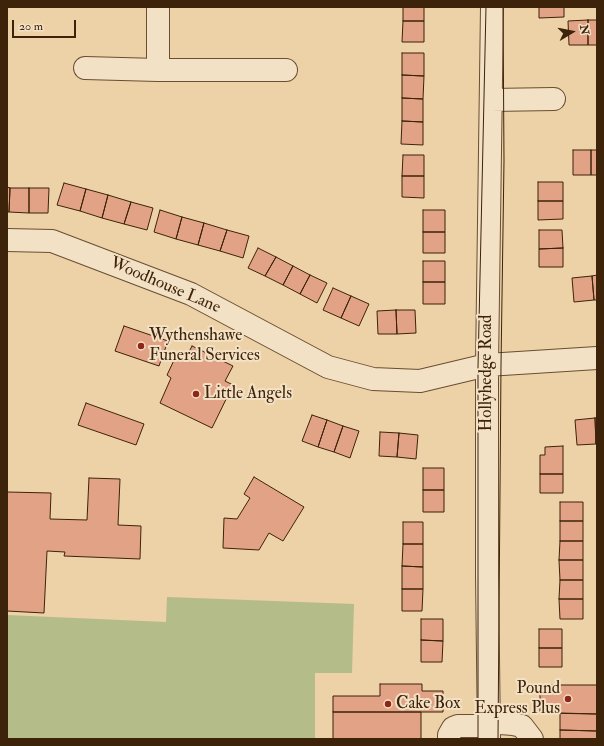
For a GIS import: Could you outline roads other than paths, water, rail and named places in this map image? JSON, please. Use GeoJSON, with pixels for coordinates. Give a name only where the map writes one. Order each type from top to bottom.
{"type":"FeatureCollection","features":[{"type":"Feature","properties":{"kind":"street"},"geometry":{"type":"LineString","coordinates":[[158,7],[158,70]]}},
{"type":"Feature","properties":{"kind":"street","name":"Hollyhedge Road"},"geometry":{"type":"LineString","coordinates":[[489,729],[487,365],[492,7]]}},
{"type":"Feature","properties":{"kind":"street"},"geometry":{"type":"LineString","coordinates":[[85,68],[158,70],[286,70]]}},
{"type":"Feature","properties":{"kind":"street"},"geometry":{"type":"LineString","coordinates":[[491,100],[554,99]]}},
{"type":"Feature","properties":{"kind":"street","name":"Woodhouse Lane"},"geometry":{"type":"LineString","coordinates":[[7,240],[52,241],[59,243],[191,294],[328,367],[372,379],[420,381],[487,365],[597,358]]}},
{"type":"Feature","properties":{"kind":"street"},"geometry":{"type":"LineString","coordinates":[[449,739],[449,735],[453,728],[458,726],[489,729],[513,724],[522,726],[532,739]]}},
{"type":"Feature","properties":{"kind":"tram line"},"geometry":{"type":"LineString","coordinates":[[478,739],[478,367],[486,7]]}},
{"type":"Feature","properties":{"kind":"tram line"},"geometry":{"type":"LineString","coordinates":[[498,739],[504,161],[503,7]]}},
{"type":"Feature","properties":{"kind":"place","name":"Wythenshawe Funeral Services"},"geometry":{"type":"Point","coordinates":[141,346]}},
{"type":"Feature","properties":{"kind":"place","name":"Little Angels"},"geometry":{"type":"Point","coordinates":[196,394]}},
{"type":"Feature","properties":{"kind":"place","name":"Pound Express Plus"},"geometry":{"type":"Point","coordinates":[568,699]}},
{"type":"Feature","properties":{"kind":"place","name":"Cake Box"},"geometry":{"type":"Point","coordinates":[388,704]}}]}
